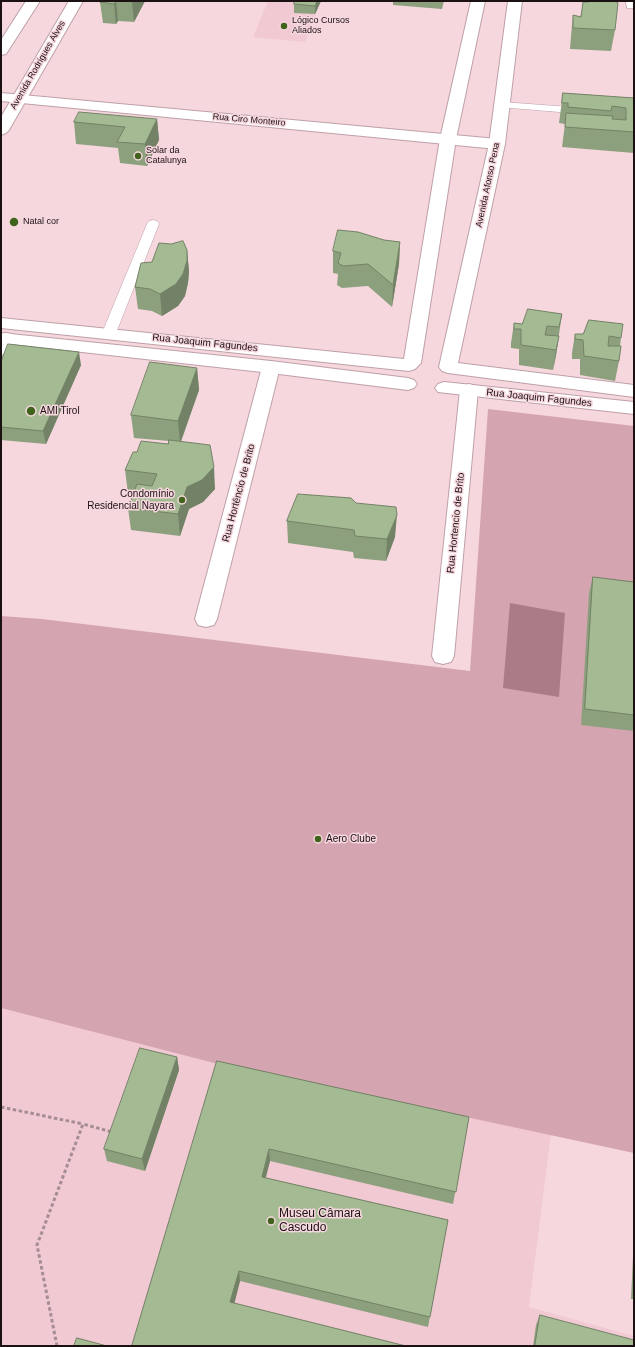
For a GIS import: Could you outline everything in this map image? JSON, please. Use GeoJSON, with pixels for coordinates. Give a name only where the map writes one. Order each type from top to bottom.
{"type":"FeatureCollection","features":[{"type":"Feature","properties":{"kind":"main road"},"geometry":{"type":"LineString","coordinates":[[1,51],[33,1]]}},
{"type":"Feature","properties":{"kind":"main road","name":"Avenida Rodrigues Alves"},"geometry":{"type":"LineString","coordinates":[[1,130],[76,1]]}},
{"type":"Feature","properties":{"kind":"main road"},"geometry":{"type":"LineString","coordinates":[[411,364],[448,139],[478,1]]}},
{"type":"Feature","properties":{"kind":"main road","name":"Avenida Afonso Pena"},"geometry":{"type":"LineString","coordinates":[[448,366],[497,144],[515,1]]}},
{"type":"Feature","properties":{"kind":"main road","name":"Rua Ciro Monteiro"},"geometry":{"type":"LineString","coordinates":[[1,98],[497,144]]}},
{"type":"Feature","properties":{"kind":"main road","name":"Rua Joaquim Fagundes"},"geometry":{"type":"LineString","coordinates":[[2,337],[109,333],[411,364]]}},
{"type":"Feature","properties":{"kind":"main road","name":"Rua Joaquim Fagundes"},"geometry":{"type":"LineString","coordinates":[[2,337],[408,384]]}},
{"type":"Feature","properties":{"kind":"main road"},"geometry":{"type":"LineString","coordinates":[[426,360],[434,360],[448,366],[453,376],[452,380],[433,390],[414,388],[408,384],[403,376],[404,371],[411,364],[426,360]]}},
{"type":"Feature","properties":{"kind":"main road","name":"Rua Joaquim Fagundes"},"geometry":{"type":"LineString","coordinates":[[448,366],[634,391]]}},
{"type":"Feature","properties":{"kind":"main road","name":"Rua Hortêncio de Brito"},"geometry":{"type":"LineString","coordinates":[[206,618],[271,367]]}},
{"type":"Feature","properties":{"kind":"main road","name":"Rua Joaquim Fagundes"},"geometry":{"type":"LineString","coordinates":[[433,390],[469,390],[634,408]]}},
{"type":"Feature","properties":{"kind":"main road","name":"Rua Hortencio de Brito"},"geometry":{"type":"LineString","coordinates":[[443,656],[469,390]]}},
{"type":"Feature","properties":{"kind":"lane"},"geometry":{"type":"LineString","coordinates":[[502,105],[594,112]]}},
{"type":"Feature","properties":{"kind":"lane"},"geometry":{"type":"LineString","coordinates":[[109,333],[153,224]]}},
{"type":"Feature","properties":{"kind":"path"},"geometry":{"type":"LineString","coordinates":[[1,1107],[83,1124],[112,1132]]}},
{"type":"Feature","properties":{"kind":"path"},"geometry":{"type":"LineString","coordinates":[[58,1346],[38,1245],[83,1124]]}},
{"type":"Feature","properties":{"kind":"shaded area","name":"Lógico Cursos Aliados"},"geometry":{"type":"Polygon","coordinates":[[[268,1],[321,1],[305,42],[253,37],[268,1]]]}},
{"type":"Feature","properties":{"kind":"shaded area","name":"Aero Clube"},"geometry":{"type":"Polygon","coordinates":[[[488,409],[634,426],[634,1153],[214,1063],[1,1008],[1,616],[42,619],[470,671],[488,409]]]}},
{"type":"Feature","properties":{"kind":"shaded area"},"geometry":{"type":"Polygon","coordinates":[[[510,603],[565,613],[559,697],[503,688],[510,603]]]}},
{"type":"Feature","properties":{"kind":"shaded area","name":"Museu Câmara Cascudo"},"geometry":{"type":"Polygon","coordinates":[[[1,1008],[214,1063],[551,1134],[529,1307],[634,1336],[634,1346],[1,1346],[1,1008]]]}},
{"type":"Feature","properties":{"kind":"building"},"geometry":{"type":"Polygon","coordinates":[[[116,1],[114,4],[100,2],[116,1]]]}},
{"type":"Feature","properties":{"kind":"building"},"geometry":{"type":"Polygon","coordinates":[[[295,1],[317,1],[315,6],[294,4],[295,1]]]}},
{"type":"Feature","properties":{"kind":"building"},"geometry":{"type":"Polygon","coordinates":[[[587,1],[615,1],[618,3],[615,30],[573,28],[573,15],[581,17],[583,2],[588,2],[587,1]]]}},
{"type":"Feature","properties":{"kind":"building"},"geometry":{"type":"Polygon","coordinates":[[[563,93],[634,98],[634,132],[565,127],[566,113],[613,116],[612,119],[626,120],[626,108],[612,106],[611,111],[568,107],[568,103],[562,103],[563,93]]]}},
{"type":"Feature","properties":{"kind":"building"},"geometry":{"type":"Polygon","coordinates":[[[79,112],[157,119],[145,144],[117,142],[125,127],[74,122],[79,112]]]}},
{"type":"Feature","properties":{"kind":"building"},"geometry":{"type":"Polygon","coordinates":[[[338,230],[358,232],[384,240],[400,242],[393,285],[368,264],[343,266],[338,263],[341,253],[333,251],[338,230]]]}},
{"type":"Feature","properties":{"kind":"building"},"geometry":{"type":"Polygon","coordinates":[[[183,241],[187,250],[187,261],[183,274],[176,284],[160,294],[150,289],[135,287],[141,263],[152,262],[159,243],[171,244],[183,241]]]}},
{"type":"Feature","properties":{"kind":"building"},"geometry":{"type":"Polygon","coordinates":[[[528,309],[562,314],[559,327],[547,326],[545,335],[559,336],[556,350],[521,345],[521,329],[514,329],[514,323],[522,324],[528,309]]]}},
{"type":"Feature","properties":{"kind":"building"},"geometry":{"type":"Polygon","coordinates":[[[589,320],[623,324],[621,338],[609,336],[608,346],[621,346],[619,361],[584,356],[583,340],[575,339],[575,334],[583,334],[589,320]]]}},
{"type":"Feature","properties":{"kind":"building","name":"AMI Tirol"},"geometry":{"type":"Polygon","coordinates":[[[8,344],[79,352],[43,431],[1,427],[1,362],[8,344]]]}},
{"type":"Feature","properties":{"kind":"building"},"geometry":{"type":"Polygon","coordinates":[[[150,362],[197,368],[178,421],[131,415],[150,362]]]}},
{"type":"Feature","properties":{"kind":"building"},"geometry":{"type":"Polygon","coordinates":[[[169,440],[210,445],[214,467],[202,480],[187,487],[178,514],[128,508],[137,484],[152,486],[157,474],[125,470],[133,452],[137,452],[141,441],[168,444],[169,440]]]}},
{"type":"Feature","properties":{"kind":"building"},"geometry":{"type":"Polygon","coordinates":[[[298,494],[351,498],[356,503],[396,507],[397,515],[387,539],[355,536],[354,530],[287,521],[298,494]]]}},
{"type":"Feature","properties":{"kind":"building"},"geometry":{"type":"Polygon","coordinates":[[[593,577],[634,582],[634,715],[585,709],[593,577]]]}},
{"type":"Feature","properties":{"kind":"building"},"geometry":{"type":"Polygon","coordinates":[[[140,1048],[177,1057],[142,1159],[104,1149],[140,1048]]]}},
{"type":"Feature","properties":{"kind":"building"},"geometry":{"type":"Polygon","coordinates":[[[217,1061],[469,1117],[456,1192],[269,1149],[262,1177],[448,1220],[430,1317],[239,1271],[230,1302],[406,1346],[132,1346],[217,1061]]]}},
{"type":"Feature","properties":{"kind":"building"},"geometry":{"type":"Polygon","coordinates":[[[540,1315],[634,1340],[634,1346],[535,1346],[540,1315]]]}},
{"type":"Feature","properties":{"kind":"building"},"geometry":{"type":"Polygon","coordinates":[[[77,1338],[107,1346],[74,1346],[77,1338]]]}},
{"type":"Feature","properties":{"kind":"place","name":"Lógico Cursos Aliados"},"geometry":{"type":"Point","coordinates":[284,26]}},
{"type":"Feature","properties":{"kind":"place","name":"Solar da Catalunya"},"geometry":{"type":"Point","coordinates":[138,156]}},
{"type":"Feature","properties":{"kind":"place","name":"Natal cor"},"geometry":{"type":"Point","coordinates":[14,222]}},
{"type":"Feature","properties":{"kind":"place","name":"AMI Tirol"},"geometry":{"type":"Point","coordinates":[31,411]}},
{"type":"Feature","properties":{"kind":"place","name":"Condomínio Residencial Nayara"},"geometry":{"type":"Point","coordinates":[182,500]}},
{"type":"Feature","properties":{"kind":"place","name":"Aero Clube"},"geometry":{"type":"Point","coordinates":[318,839]}},
{"type":"Feature","properties":{"kind":"place","name":"Museu Câmara Cascudo"},"geometry":{"type":"Point","coordinates":[271,1221]}}]}
